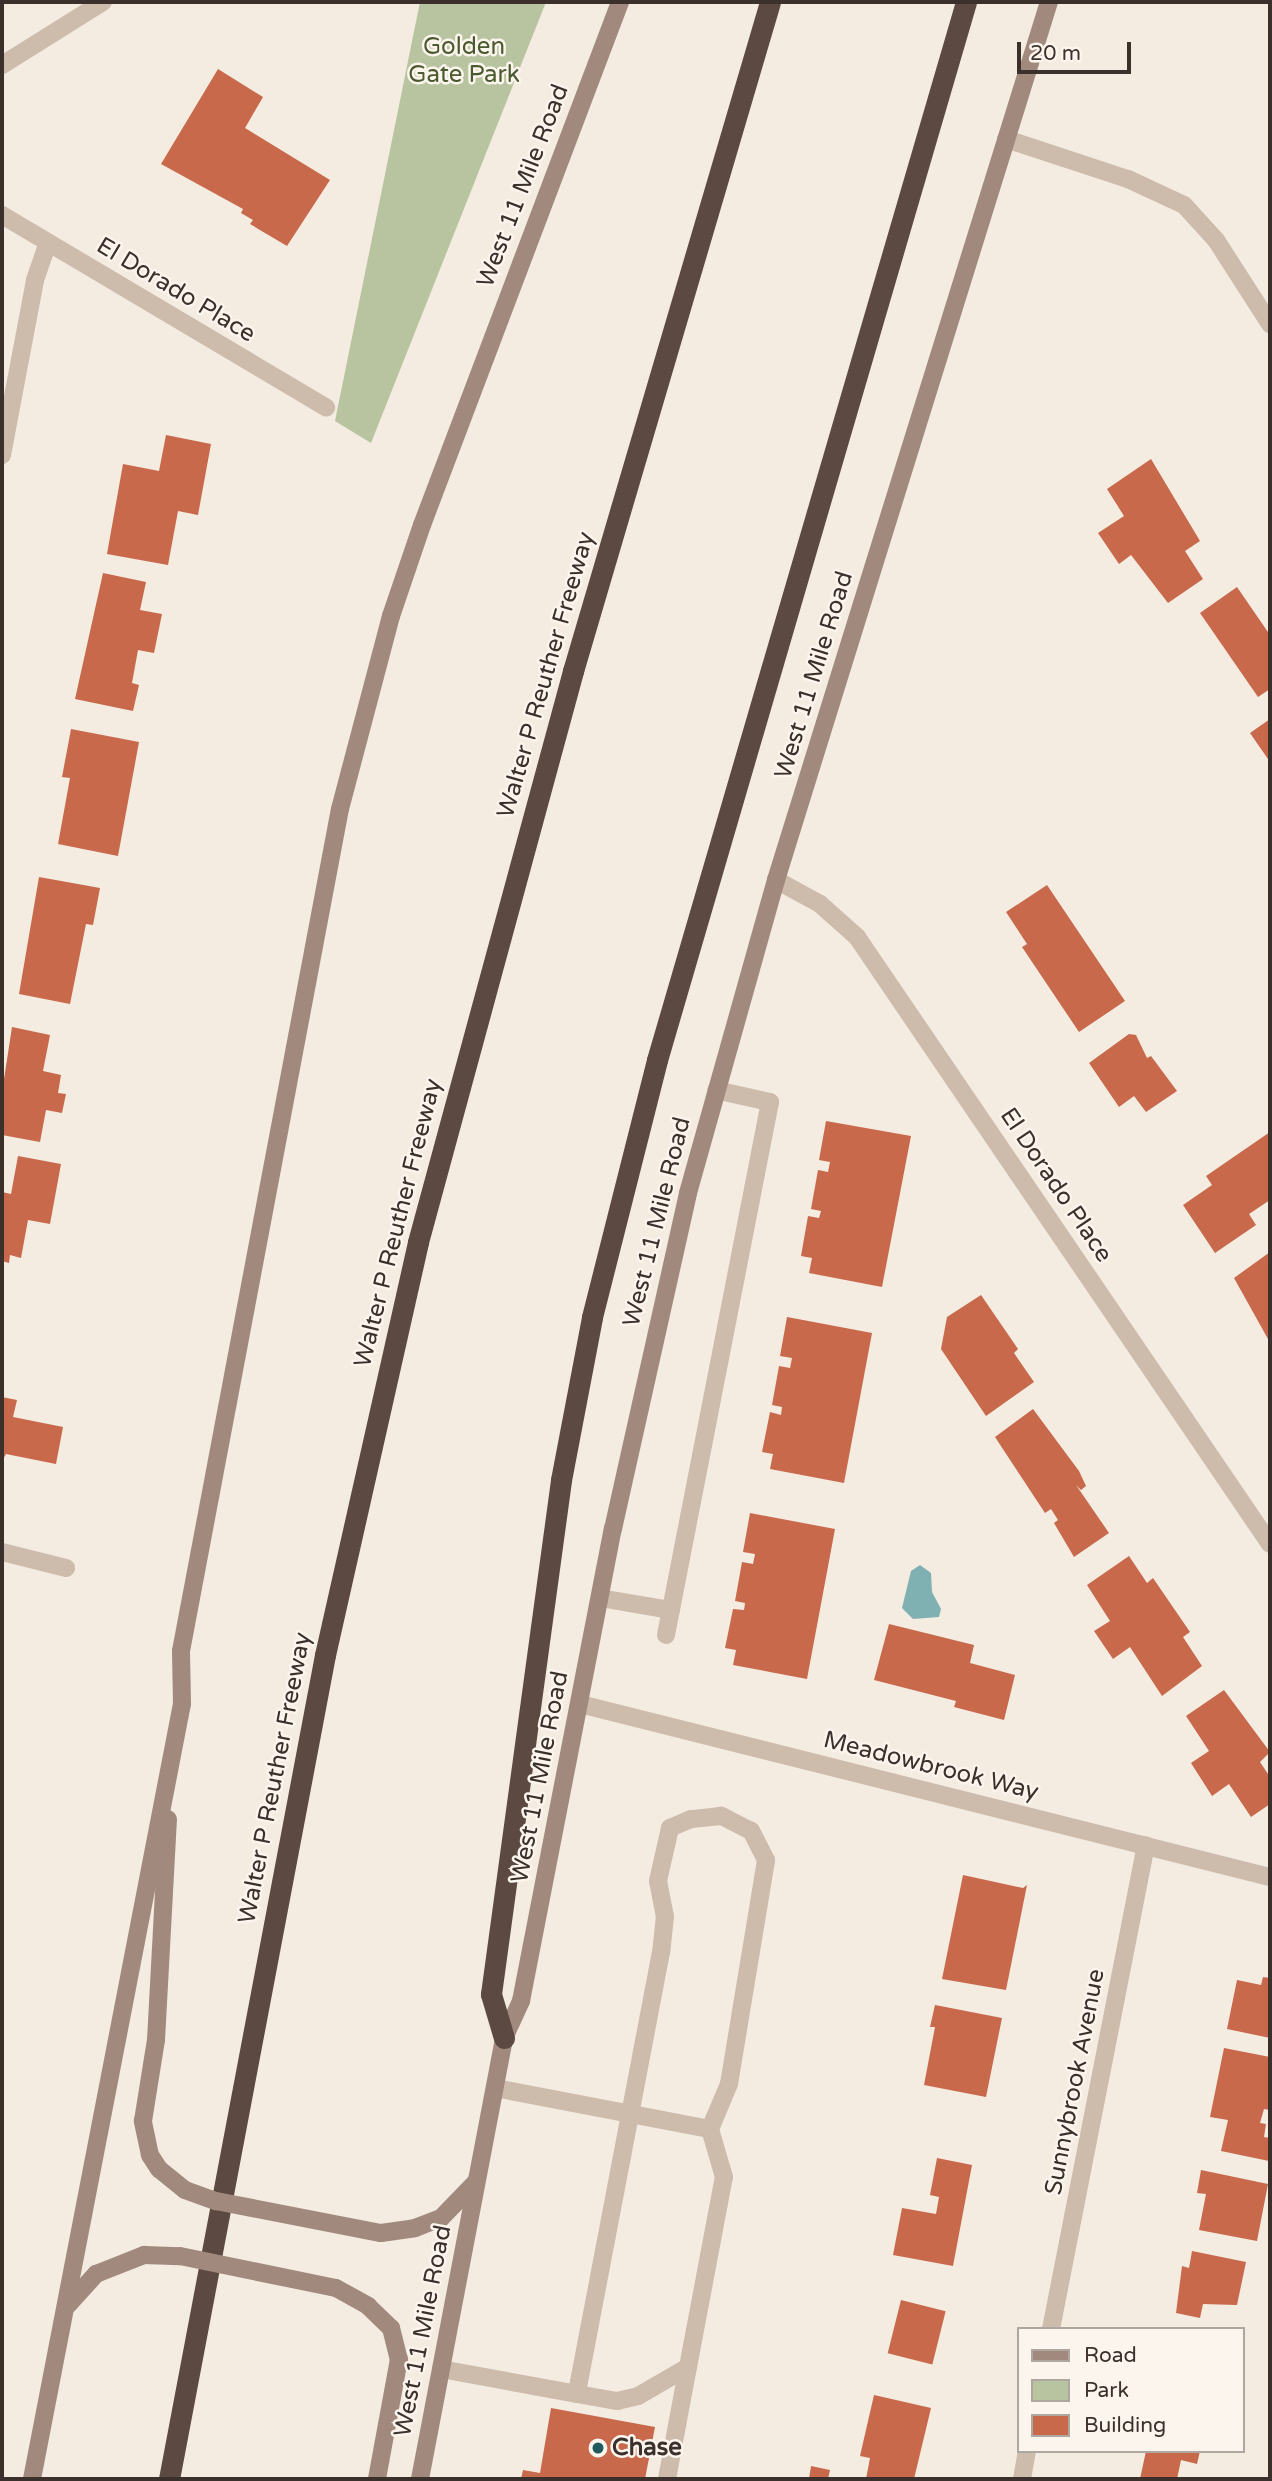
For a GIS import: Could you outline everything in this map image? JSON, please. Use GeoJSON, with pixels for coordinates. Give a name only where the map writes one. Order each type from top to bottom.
{"type":"FeatureCollection","features":[{"type":"Feature","properties":{"kind":"highway","name":"Walter P Reuther Freeway"},"geometry":{"type":"LineString","coordinates":[[169,2479],[325,1655],[418,1242],[566,698],[770,2]]}},
{"type":"Feature","properties":{"kind":"highway"},"geometry":{"type":"LineString","coordinates":[[504,2038],[491,1994],[561,1480],[592,1317],[657,1060],[965,2]]}},
{"type":"Feature","properties":{"kind":"main road","name":"West 11 Mile Road"},"geometry":{"type":"LineString","coordinates":[[32,2479],[182,1704],[181,1651],[296,1037],[365,711],[422,525],[620,2]]}},
{"type":"Feature","properties":{"kind":"main road","name":"West 11 Mile Road"},"geometry":{"type":"LineString","coordinates":[[420,2479],[504,2038],[521,2001],[648,1361],[716,1090],[776,880],[1049,2]]}},
{"type":"Feature","properties":{"kind":"main road"},"geometry":{"type":"LineString","coordinates":[[172,1753],[156,2040],[143,2121],[150,2155],[159,2169],[185,2190],[216,2201],[381,2233],[408,2230],[441,2218],[477,2180]]}},
{"type":"Feature","properties":{"kind":"main road"},"geometry":{"type":"LineString","coordinates":[[63,2314],[96,2274],[144,2255],[180,2256],[336,2288],[368,2305],[391,2328],[399,2359],[377,2479]]}},
{"type":"Feature","properties":{"kind":"street"},"geometry":{"type":"LineString","coordinates":[[2,65],[103,2]]}},
{"type":"Feature","properties":{"kind":"street"},"geometry":{"type":"LineString","coordinates":[[1006,139],[1128,179],[1184,205],[1216,240],[1270,324]]}},
{"type":"Feature","properties":{"kind":"street","name":"El Dorado Place"},"geometry":{"type":"LineString","coordinates":[[2,215],[326,407]]}},
{"type":"Feature","properties":{"kind":"street"},"geometry":{"type":"LineString","coordinates":[[2,455],[35,280],[48,243]]}},
{"type":"Feature","properties":{"kind":"street","name":"El Dorado Place"},"geometry":{"type":"LineString","coordinates":[[776,880],[820,904],[857,937],[1270,1544]]}},
{"type":"Feature","properties":{"kind":"street"},"geometry":{"type":"LineString","coordinates":[[666,1636],[770,1102],[716,1090]]}},
{"type":"Feature","properties":{"kind":"street"},"geometry":{"type":"LineString","coordinates":[[2,1552],[66,1568]]}},
{"type":"Feature","properties":{"kind":"street"},"geometry":{"type":"LineString","coordinates":[[600,1598],[671,1610]]}},
{"type":"Feature","properties":{"kind":"street","name":"Meadowbrook Way"},"geometry":{"type":"LineString","coordinates":[[580,1704],[1270,1877]]}},
{"type":"Feature","properties":{"kind":"street"},"geometry":{"type":"LineString","coordinates":[[577,2394],[661,1952],[665,1916],[658,1881],[670,1828],[691,1819],[721,1816],[751,1831],[766,1860],[729,2084],[710,2129],[724,2177],[667,2479]]}},
{"type":"Feature","properties":{"kind":"street","name":"Sunnybrook Avenue"},"geometry":{"type":"LineString","coordinates":[[1051,2327],[1146,1845]]}},
{"type":"Feature","properties":{"kind":"street"},"geometry":{"type":"LineString","coordinates":[[495,2088],[710,2129]]}},
{"type":"Feature","properties":{"kind":"street"},"geometry":{"type":"LineString","coordinates":[[441,2369],[617,2401],[638,2396],[688,2367]]}},
{"type":"Feature","properties":{"kind":"street"},"geometry":{"type":"LineString","coordinates":[[1022,2479],[1027,2453]]}},
{"type":"Feature","properties":{"kind":"green space","name":"Golden Gate Park"},"geometry":{"type":"Polygon","coordinates":[[[420,2],[546,2],[371,443],[335,421],[420,2]]]}},
{"type":"Feature","properties":{"kind":"water"},"geometry":{"type":"Polygon","coordinates":[[[920,1565],[931,1573],[932,1592],[941,1609],[939,1617],[913,1619],[902,1608],[911,1571],[920,1565]]]}},
{"type":"Feature","properties":{"kind":"building"},"geometry":{"type":"Polygon","coordinates":[[[218,69],[263,97],[245,128],[330,180],[287,246],[250,224],[253,220],[241,213],[243,209],[161,164],[218,69]]]}},
{"type":"Feature","properties":{"kind":"building"},"geometry":{"type":"Polygon","coordinates":[[[166,435],[211,444],[198,515],[178,511],[168,565],[107,554],[123,464],[159,471],[166,435]]]}},
{"type":"Feature","properties":{"kind":"building"},"geometry":{"type":"Polygon","coordinates":[[[1151,459],[1200,541],[1185,551],[1203,579],[1168,603],[1131,555],[1119,564],[1098,533],[1124,516],[1107,489],[1151,459]]]}},
{"type":"Feature","properties":{"kind":"building"},"geometry":{"type":"Polygon","coordinates":[[[103,573],[146,582],[140,610],[162,614],[154,653],[138,650],[132,683],[139,685],[133,711],[75,699],[103,573]]]}},
{"type":"Feature","properties":{"kind":"building"},"geometry":{"type":"Polygon","coordinates":[[[1237,587],[1270,635],[1270,689],[1258,697],[1200,613],[1237,587]]]}},
{"type":"Feature","properties":{"kind":"building"},"geometry":{"type":"Polygon","coordinates":[[[1270,719],[1270,762],[1250,733],[1270,719]]]}},
{"type":"Feature","properties":{"kind":"building"},"geometry":{"type":"Polygon","coordinates":[[[71,729],[139,742],[118,856],[58,844],[70,778],[62,777],[71,729]]]}},
{"type":"Feature","properties":{"kind":"building"},"geometry":{"type":"Polygon","coordinates":[[[39,877],[100,888],[93,925],[86,924],[70,1004],[19,994],[39,877]]]}},
{"type":"Feature","properties":{"kind":"building"},"geometry":{"type":"Polygon","coordinates":[[[1047,885],[1125,1001],[1079,1032],[1022,947],[1027,944],[1006,912],[1047,885]]]}},
{"type":"Feature","properties":{"kind":"building"},"geometry":{"type":"Polygon","coordinates":[[[12,1027],[50,1035],[43,1071],[61,1075],[58,1093],[66,1094],[62,1113],[46,1110],[40,1142],[2,1135],[2,1092],[12,1027]]]}},
{"type":"Feature","properties":{"kind":"building"},"geometry":{"type":"Polygon","coordinates":[[[1129,1034],[1136,1035],[1147,1058],[1151,1056],[1177,1091],[1146,1112],[1134,1096],[1119,1107],[1089,1063],[1129,1034]]]}},
{"type":"Feature","properties":{"kind":"building"},"geometry":{"type":"Polygon","coordinates":[[[826,1121],[911,1136],[882,1287],[809,1273],[812,1258],[801,1256],[808,1216],[819,1218],[821,1211],[811,1209],[818,1170],[828,1172],[830,1162],[819,1160],[826,1121]]]}},
{"type":"Feature","properties":{"kind":"building"},"geometry":{"type":"Polygon","coordinates":[[[1270,1132],[1270,1200],[1249,1214],[1256,1225],[1215,1253],[1183,1205],[1212,1185],[1206,1176],[1270,1132]]]}},
{"type":"Feature","properties":{"kind":"building"},"geometry":{"type":"Polygon","coordinates":[[[18,1156],[61,1164],[50,1224],[28,1220],[21,1258],[10,1255],[9,1263],[2,1261],[2,1192],[11,1194],[18,1156]]]}},
{"type":"Feature","properties":{"kind":"building"},"geometry":{"type":"Polygon","coordinates":[[[1270,1252],[1270,1337],[1268,1339],[1234,1278],[1270,1252]]]}},
{"type":"Feature","properties":{"kind":"building"},"geometry":{"type":"Polygon","coordinates":[[[981,1295],[1018,1349],[1014,1353],[1034,1382],[986,1416],[941,1349],[947,1317],[981,1295]]]}},
{"type":"Feature","properties":{"kind":"building"},"geometry":{"type":"Polygon","coordinates":[[[787,1317],[872,1333],[844,1483],[770,1469],[773,1454],[762,1452],[770,1412],[781,1415],[782,1407],[772,1405],[779,1366],[790,1368],[792,1358],[780,1356],[787,1317]]]}},
{"type":"Feature","properties":{"kind":"building"},"geometry":{"type":"Polygon","coordinates":[[[2,1397],[17,1400],[13,1417],[63,1427],[56,1464],[6,1454],[2,1461],[2,1397]]]}},
{"type":"Feature","properties":{"kind":"building"},"geometry":{"type":"Polygon","coordinates":[[[1033,1409],[1079,1471],[1086,1486],[1081,1490],[1076,1485],[1109,1533],[1074,1557],[1054,1523],[1058,1520],[1051,1509],[1045,1513],[995,1437],[1033,1409]]]}},
{"type":"Feature","properties":{"kind":"building"},"geometry":{"type":"Polygon","coordinates":[[[750,1513],[835,1529],[807,1679],[733,1665],[736,1650],[725,1648],[733,1609],[744,1610],[745,1603],[735,1601],[742,1562],[753,1564],[755,1554],[743,1552],[750,1513]]]}},
{"type":"Feature","properties":{"kind":"building"},"geometry":{"type":"Polygon","coordinates":[[[1129,1556],[1147,1583],[1153,1578],[1190,1632],[1183,1637],[1202,1666],[1162,1696],[1130,1647],[1113,1659],[1094,1631],[1110,1621],[1087,1585],[1129,1556]]]}},
{"type":"Feature","properties":{"kind":"building"},"geometry":{"type":"Polygon","coordinates":[[[889,1624],[974,1645],[970,1663],[1015,1675],[1004,1720],[954,1707],[956,1701],[874,1680],[889,1624]]]}},
{"type":"Feature","properties":{"kind":"building"},"geometry":{"type":"Polygon","coordinates":[[[1224,1690],[1270,1752],[1260,1762],[1270,1777],[1270,1804],[1251,1817],[1229,1784],[1212,1796],[1191,1763],[1209,1751],[1186,1716],[1224,1690]]]}},
{"type":"Feature","properties":{"kind":"building"},"geometry":{"type":"Polygon","coordinates":[[[963,1875],[1023,1888],[1027,1885],[1006,1990],[942,1979],[963,1875]]]}},
{"type":"Feature","properties":{"kind":"building"},"geometry":{"type":"Polygon","coordinates":[[[1263,1977],[1270,1978],[1270,2038],[1227,2029],[1237,1980],[1261,1985],[1263,1977]]]}},
{"type":"Feature","properties":{"kind":"building"},"geometry":{"type":"Polygon","coordinates":[[[935,2005],[1002,2018],[986,2097],[924,2085],[935,2027],[930,2027],[935,2005]]]}},
{"type":"Feature","properties":{"kind":"building"},"geometry":{"type":"Polygon","coordinates":[[[1224,2048],[1270,2057],[1270,2110],[1264,2109],[1260,2123],[1266,2124],[1264,2137],[1270,2138],[1269,2161],[1221,2151],[1228,2120],[1210,2117],[1224,2048]]]}},
{"type":"Feature","properties":{"kind":"building"},"geometry":{"type":"Polygon","coordinates":[[[937,2158],[972,2165],[953,2266],[893,2255],[902,2208],[936,2214],[939,2197],[930,2195],[937,2158]]]}},
{"type":"Feature","properties":{"kind":"building"},"geometry":{"type":"Polygon","coordinates":[[[1201,2170],[1268,2184],[1257,2241],[1199,2230],[1206,2194],[1197,2193],[1201,2170]]]}},
{"type":"Feature","properties":{"kind":"building"},"geometry":{"type":"Polygon","coordinates":[[[1192,2251],[1246,2262],[1237,2305],[1203,2304],[1200,2318],[1176,2313],[1182,2266],[1189,2268],[1192,2251]]]}},
{"type":"Feature","properties":{"kind":"building"},"geometry":{"type":"Polygon","coordinates":[[[901,2300],[946,2311],[932,2364],[888,2353],[901,2300]]]}},
{"type":"Feature","properties":{"kind":"building"},"geometry":{"type":"Polygon","coordinates":[[[874,2395],[931,2408],[914,2479],[866,2479],[870,2458],[860,2456],[874,2395]]]}},
{"type":"Feature","properties":{"kind":"building","name":"Chase"},"geometry":{"type":"Polygon","coordinates":[[[551,2408],[655,2427],[645,2479],[521,2479],[523,2470],[540,2473],[551,2408]]]}},
{"type":"Feature","properties":{"kind":"building"},"geometry":{"type":"Polygon","coordinates":[[[1146,2453],[1200,2453],[1197,2464],[1181,2460],[1177,2479],[1140,2479],[1146,2453]]]}},
{"type":"Feature","properties":{"kind":"building"},"geometry":{"type":"Polygon","coordinates":[[[811,2466],[830,2470],[828,2479],[809,2479],[811,2466]]]}},
{"type":"Feature","properties":{"kind":"place","name":"Chase"},"geometry":{"type":"Point","coordinates":[598,2448]}}]}
